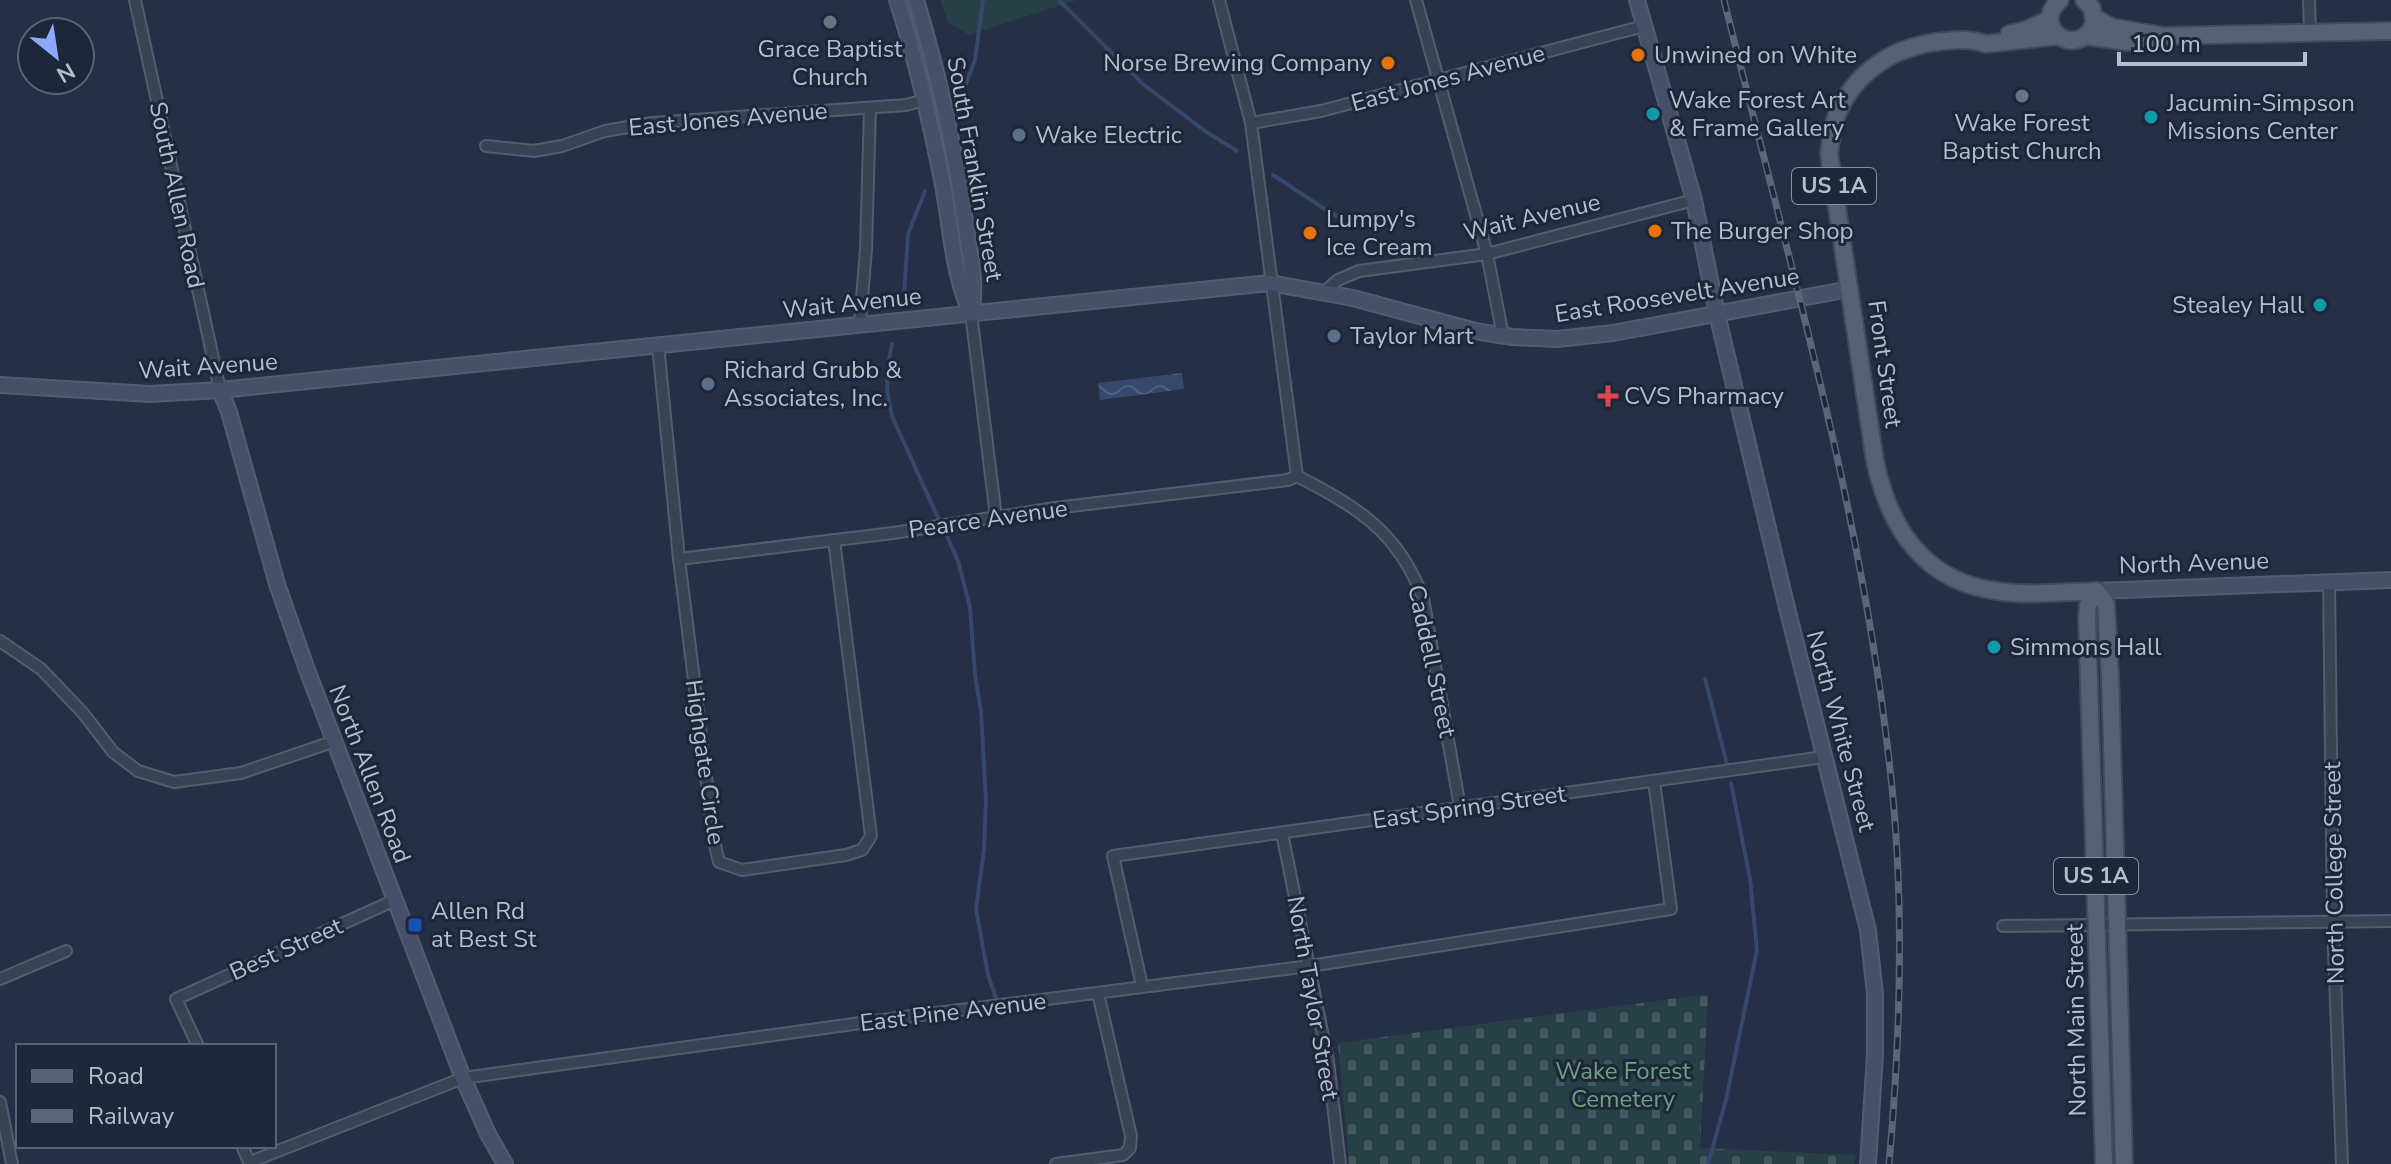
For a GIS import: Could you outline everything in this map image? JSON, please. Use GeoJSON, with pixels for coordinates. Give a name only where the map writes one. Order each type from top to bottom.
{"type":"FeatureCollection","features":[{"type":"Feature","properties":{"kind":"main road","name":"South Franklin Street"},"geometry":{"type":"LineString","coordinates":[[897,0],[925,100],[962,294],[971,313]]}},
{"type":"Feature","properties":{"kind":"main road","name":"South Franklin Street"},"geometry":{"type":"LineString","coordinates":[[916,0],[938,73],[959,180],[976,293],[971,313]]}},
{"type":"Feature","properties":{"kind":"main road","name":"North White Street"},"geometry":{"type":"LineString","coordinates":[[1637,0],[1694,200],[1717,314],[1824,757],[1848,843],[1873,962],[1875,1054],[1868,1164]]}},
{"type":"Feature","properties":{"kind":"main road"},"geometry":{"type":"LineString","coordinates":[[2084,0],[2092,8],[2094,17],[2092,29],[2086,36]]}},
{"type":"Feature","properties":{"kind":"main road"},"geometry":{"type":"LineString","coordinates":[[2058,1],[2050,19],[2058,36]]}},
{"type":"Feature","properties":{"kind":"main road"},"geometry":{"type":"LineString","coordinates":[[2094,17],[2111,27],[2164,36],[2391,31]]}},
{"type":"Feature","properties":{"kind":"main road","name":"US 1A"},"geometry":{"type":"LineString","coordinates":[[1976,40],[2026,30],[2050,19]]}},
{"type":"Feature","properties":{"kind":"main road","name":"US 1A"},"geometry":{"type":"LineString","coordinates":[[1976,40],[1986,44],[2058,36],[2072,41],[2086,36]]}},
{"type":"Feature","properties":{"kind":"main road"},"geometry":{"type":"LineString","coordinates":[[2086,36],[2128,42],[2143,42],[2164,36]]}},
{"type":"Feature","properties":{"kind":"main road","name":"Front Street"},"geometry":{"type":"LineString","coordinates":[[1976,40],[1946,41],[1908,48],[1887,57],[1852,87],[1835,118],[1829,154],[1875,461],[1890,514],[1906,539],[1927,560],[1965,584],[1999,592]]}},
{"type":"Feature","properties":{"kind":"main road","name":"Wait Avenue"},"geometry":{"type":"LineString","coordinates":[[0,385],[150,394],[220,390],[1270,283],[1324,292]]}},
{"type":"Feature","properties":{"kind":"main road","name":"East Roosevelt Avenue"},"geometry":{"type":"LineString","coordinates":[[1324,292],[1503,336],[1557,339],[1587,337],[1850,289]]}},
{"type":"Feature","properties":{"kind":"main road","name":"North Allen Road"},"geometry":{"type":"LineString","coordinates":[[220,390],[229,412],[277,584],[463,1078],[505,1164]]}},
{"type":"Feature","properties":{"kind":"main road","name":"North Avenue"},"geometry":{"type":"LineString","coordinates":[[1999,592],[2391,580]]}},
{"type":"Feature","properties":{"kind":"main road","name":"North Main Street"},"geometry":{"type":"LineString","coordinates":[[2104,1164],[2087,618],[2088,605],[2096,591],[2106,604],[2124,1164]]}},
{"type":"Feature","properties":{"kind":"street","name":"South Allen Road"},"geometry":{"type":"LineString","coordinates":[[135,0],[220,390]]}},
{"type":"Feature","properties":{"kind":"street"},"geometry":{"type":"LineString","coordinates":[[1219,0],[1251,123],[1297,476]]}},
{"type":"Feature","properties":{"kind":"street"},"geometry":{"type":"LineString","coordinates":[[1416,0],[1487,254],[1503,336]]}},
{"type":"Feature","properties":{"kind":"street"},"geometry":{"type":"LineString","coordinates":[[2309,0],[2310,32]]}},
{"type":"Feature","properties":{"kind":"street","name":"East Jones Avenue"},"geometry":{"type":"LineString","coordinates":[[1251,123],[1321,111],[1644,26]]}},
{"type":"Feature","properties":{"kind":"street","name":"East Jones Avenue"},"geometry":{"type":"LineString","coordinates":[[486,146],[534,151],[562,146],[605,131],[652,123],[906,105],[925,100]]}},
{"type":"Feature","properties":{"kind":"street"},"geometry":{"type":"LineString","coordinates":[[860,323],[866,249],[870,108]]}},
{"type":"Feature","properties":{"kind":"street","name":"Wait Avenue"},"geometry":{"type":"LineString","coordinates":[[1324,292],[1338,280],[1359,271],[1487,254],[1694,200]]}},
{"type":"Feature","properties":{"kind":"street"},"geometry":{"type":"LineString","coordinates":[[971,313],[996,517]]}},
{"type":"Feature","properties":{"kind":"street","name":"Highgate Circle"},"geometry":{"type":"LineString","coordinates":[[658,345],[679,559],[714,841],[719,862],[742,870],[846,855],[862,850],[871,836],[834,540]]}},
{"type":"Feature","properties":{"kind":"street","name":"Pearce Avenue"},"geometry":{"type":"LineString","coordinates":[[679,559],[1288,480],[1297,476]]}},
{"type":"Feature","properties":{"kind":"street","name":"Caddell Street"},"geometry":{"type":"LineString","coordinates":[[1297,476],[1344,500],[1372,520],[1390,538],[1415,577],[1423,598],[1460,807]]}},
{"type":"Feature","properties":{"kind":"street","name":"North College Street"},"geometry":{"type":"LineString","coordinates":[[2329,582],[2333,922],[2342,1164]]}},
{"type":"Feature","properties":{"kind":"street"},"geometry":{"type":"LineString","coordinates":[[0,641],[41,669],[64,691],[113,752],[138,771],[174,782],[241,773],[335,741]]}},
{"type":"Feature","properties":{"kind":"street","name":"East Spring Street"},"geometry":{"type":"LineString","coordinates":[[1142,986],[1113,856],[1824,757]]}},
{"type":"Feature","properties":{"kind":"street","name":"East Pine Avenue"},"geometry":{"type":"LineString","coordinates":[[250,1163],[463,1078],[1310,966],[1670,909],[1654,781]]}},
{"type":"Feature","properties":{"kind":"street","name":"North Taylor Street"},"geometry":{"type":"LineString","coordinates":[[1282,833],[1328,1061],[1340,1164]]}},
{"type":"Feature","properties":{"kind":"street","name":"Best Street"},"geometry":{"type":"LineString","coordinates":[[197,1044],[176,999],[395,900]]}},
{"type":"Feature","properties":{"kind":"street"},"geometry":{"type":"LineString","coordinates":[[2003,926],[2391,921]]}},
{"type":"Feature","properties":{"kind":"street"},"geometry":{"type":"LineString","coordinates":[[0,979],[66,951]]}},
{"type":"Feature","properties":{"kind":"street"},"geometry":{"type":"LineString","coordinates":[[1056,1164],[1123,1155],[1130,1148],[1131,1136],[1098,993]]}},
{"type":"Feature","properties":{"kind":"street"},"geometry":{"type":"LineString","coordinates":[[0,1102],[12,1164]]}},
{"type":"Feature","properties":{"kind":"green space"},"geometry":{"type":"Polygon","coordinates":[[[940,0],[1077,0],[969,35],[948,22],[940,0]]]}},
{"type":"Feature","properties":{"kind":"green space","name":"Wake Forest Cemetery"},"geometry":{"type":"Polygon","coordinates":[[[1708,994],[1700,1148],[1856,1155],[1854,1164],[1349,1164],[1338,1043],[1708,994]]]}},
{"type":"Feature","properties":{"kind":"water"},"geometry":{"type":"Polygon","coordinates":[[[1182,373],[1184,389],[1100,400],[1098,383],[1182,373]]]}},
{"type":"Feature","properties":{"kind":"waterway"},"geometry":{"type":"LineString","coordinates":[[961,97],[975,60],[983,0]]}},
{"type":"Feature","properties":{"kind":"waterway"},"geometry":{"type":"LineString","coordinates":[[1059,0],[1144,85],[1237,151]]}},
{"type":"Feature","properties":{"kind":"waterway"},"geometry":{"type":"LineString","coordinates":[[1273,175],[1341,217]]}},
{"type":"Feature","properties":{"kind":"waterway"},"geometry":{"type":"LineString","coordinates":[[904,295],[908,234],[925,191]]}},
{"type":"Feature","properties":{"kind":"waterway"},"geometry":{"type":"LineString","coordinates":[[892,344],[887,380],[892,416],[938,518]]}},
{"type":"Feature","properties":{"kind":"waterway"},"geometry":{"type":"LineString","coordinates":[[947,536],[958,561],[970,607],[986,800],[984,849],[976,909],[988,975],[998,1004]]}},
{"type":"Feature","properties":{"kind":"waterway"},"geometry":{"type":"LineString","coordinates":[[1705,679],[1727,764]]}},
{"type":"Feature","properties":{"kind":"waterway"},"geometry":{"type":"LineString","coordinates":[[1708,1164],[1726,1100],[1757,950],[1750,879],[1731,783]]}},
{"type":"Feature","properties":{"kind":"railway"},"geometry":{"type":"LineString","coordinates":[[1724,0],[1819,377],[1860,568],[1876,664],[1894,810],[1899,911],[1896,1064],[1889,1164]]}},
{"type":"Feature","properties":{"kind":"place","name":"Grace Baptist Church"},"geometry":{"type":"Point","coordinates":[830,22]}},
{"type":"Feature","properties":{"kind":"place","name":"Unwined on White"},"geometry":{"type":"Point","coordinates":[1638,55]}},
{"type":"Feature","properties":{"kind":"place","name":"Norse Brewing Company"},"geometry":{"type":"Point","coordinates":[1388,63]}},
{"type":"Feature","properties":{"kind":"place","name":"Wake Forest Baptist Church"},"geometry":{"type":"Point","coordinates":[2022,96]}},
{"type":"Feature","properties":{"kind":"place","name":"Wake Forest Art & Frame Gallery"},"geometry":{"type":"Point","coordinates":[1653,114]}},
{"type":"Feature","properties":{"kind":"place","name":"Jacumin-Simpson Missions Center"},"geometry":{"type":"Point","coordinates":[2151,117]}},
{"type":"Feature","properties":{"kind":"place","name":"Wake Electric"},"geometry":{"type":"Point","coordinates":[1019,135]}},
{"type":"Feature","properties":{"kind":"place","name":"The Burger Shop"},"geometry":{"type":"Point","coordinates":[1655,231]}},
{"type":"Feature","properties":{"kind":"place","name":"Lumpy's Ice Cream"},"geometry":{"type":"Point","coordinates":[1310,233]}},
{"type":"Feature","properties":{"kind":"place","name":"Stealey Hall"},"geometry":{"type":"Point","coordinates":[2320,305]}},
{"type":"Feature","properties":{"kind":"place","name":"Taylor Mart"},"geometry":{"type":"Point","coordinates":[1334,336]}},
{"type":"Feature","properties":{"kind":"place","name":"Richard Grubb & Associates, Inc."},"geometry":{"type":"Point","coordinates":[708,384]}},
{"type":"Feature","properties":{"kind":"place","name":"CVS Pharmacy"},"geometry":{"type":"Point","coordinates":[1608,396]}},
{"type":"Feature","properties":{"kind":"place","name":"Simmons Hall"},"geometry":{"type":"Point","coordinates":[1994,647]}},
{"type":"Feature","properties":{"kind":"place","name":"Allen Rd at Best St"},"geometry":{"type":"Point","coordinates":[415,925]}}]}
